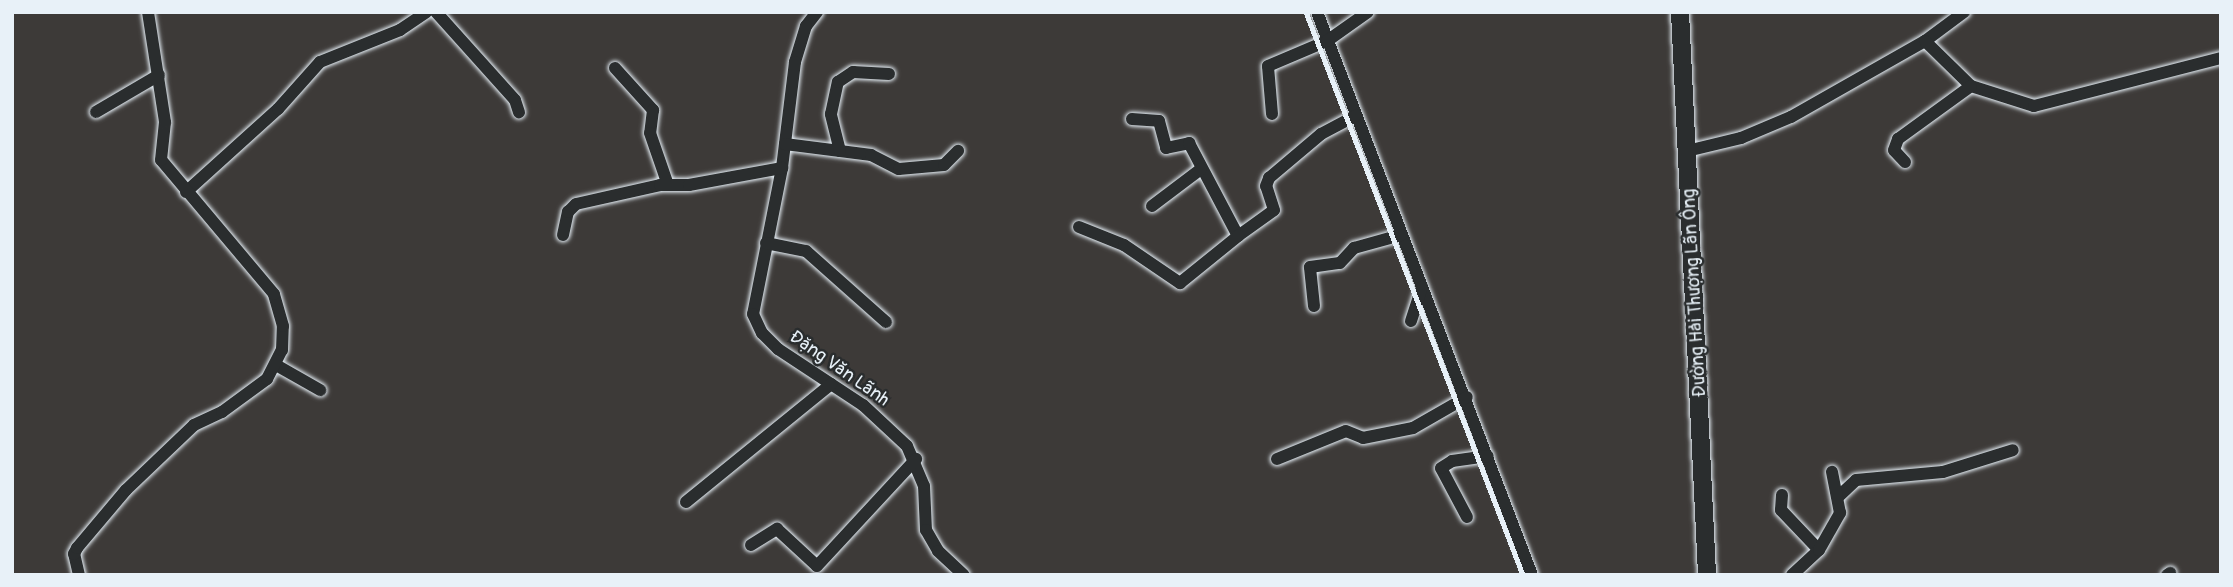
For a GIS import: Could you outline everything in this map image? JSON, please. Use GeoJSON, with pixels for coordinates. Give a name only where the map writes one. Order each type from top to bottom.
{"type":"FeatureCollection","features":[{"type":"Feature","properties":{"kind":"street"},"geometry":{"type":"LineString","coordinates":[[79,575],[77,548],[126,491],[194,425],[244,398],[276,365],[283,326],[274,294],[161,160],[165,122],[148,12]]}},
{"type":"Feature","properties":{"kind":"street"},"geometry":{"type":"LineString","coordinates":[[186,192],[278,109],[320,62],[400,30],[427,12]]}},
{"type":"Feature","properties":{"kind":"street"},"geometry":{"type":"LineString","coordinates":[[436,12],[515,100],[519,112]]}},
{"type":"Feature","properties":{"kind":"street","name":"Đặng Văn Lãnh"},"geometry":{"type":"LineString","coordinates":[[817,12],[799,47],[782,168],[752,299],[758,325],[778,349],[895,431],[916,459],[924,486],[926,530],[938,551],[964,575]]}},
{"type":"Feature","properties":{"kind":"street"},"geometry":{"type":"LineString","coordinates":[[1317,12],[1401,235],[1467,397],[1532,575]]}},
{"type":"Feature","properties":{"kind":"street"},"geometry":{"type":"LineString","coordinates":[[1272,114],[1268,66],[1327,41],[1368,12]]}},
{"type":"Feature","properties":{"kind":"street","name":"Đường Hải Thượng Lãn Ông"},"geometry":{"type":"LineString","coordinates":[[1680,12],[1707,575]]}},
{"type":"Feature","properties":{"kind":"street"},"geometry":{"type":"LineString","coordinates":[[1688,151],[1741,138],[1791,117],[1925,41],[1964,12]]}},
{"type":"Feature","properties":{"kind":"street"},"geometry":{"type":"LineString","coordinates":[[1925,41],[1971,86],[2014,103],[2041,106],[2221,58]]}},
{"type":"Feature","properties":{"kind":"street"},"geometry":{"type":"LineString","coordinates":[[615,68],[653,110],[650,133],[668,186]]}},
{"type":"Feature","properties":{"kind":"street"},"geometry":{"type":"LineString","coordinates":[[840,151],[831,114],[838,82],[853,72],[889,74]]}},
{"type":"Feature","properties":{"kind":"street"},"geometry":{"type":"LineString","coordinates":[[96,112],[159,75]]}},
{"type":"Feature","properties":{"kind":"street"},"geometry":{"type":"LineString","coordinates":[[1905,162],[1894,150],[1898,139],[1971,86]]}},
{"type":"Feature","properties":{"kind":"street"},"geometry":{"type":"LineString","coordinates":[[1079,227],[1124,245],[1180,283],[1274,210],[1266,186],[1269,178],[1321,134],[1356,115]]}},
{"type":"Feature","properties":{"kind":"street"},"geometry":{"type":"LineString","coordinates":[[1132,119],[1159,121],[1166,148],[1189,143],[1238,236]]}},
{"type":"Feature","properties":{"kind":"street"},"geometry":{"type":"LineString","coordinates":[[785,144],[872,155],[899,169],[944,165],[952,162],[958,151]]}},
{"type":"Feature","properties":{"kind":"street"},"geometry":{"type":"LineString","coordinates":[[564,235],[568,212],[576,204],[782,168]]}},
{"type":"Feature","properties":{"kind":"street"},"geometry":{"type":"LineString","coordinates":[[1152,206],[1202,169]]}},
{"type":"Feature","properties":{"kind":"street"},"geometry":{"type":"LineString","coordinates":[[1314,306],[1310,267],[1340,263],[1354,248],[1401,235]]}},
{"type":"Feature","properties":{"kind":"street"},"geometry":{"type":"LineString","coordinates":[[766,243],[806,251],[886,322]]}},
{"type":"Feature","properties":{"kind":"street"},"geometry":{"type":"LineString","coordinates":[[1411,321],[1422,286]]}},
{"type":"Feature","properties":{"kind":"street"},"geometry":{"type":"LineString","coordinates":[[276,365],[320,390]]}},
{"type":"Feature","properties":{"kind":"street"},"geometry":{"type":"LineString","coordinates":[[686,502],[831,384]]}},
{"type":"Feature","properties":{"kind":"street"},"geometry":{"type":"LineString","coordinates":[[1277,459],[1346,431],[1363,438],[1413,428],[1467,397]]}},
{"type":"Feature","properties":{"kind":"street"},"geometry":{"type":"LineString","coordinates":[[1838,497],[1856,480],[1943,472],[2013,450]]}},
{"type":"Feature","properties":{"kind":"street"},"geometry":{"type":"LineString","coordinates":[[1467,517],[1441,468],[1452,461],[1488,456]]}},
{"type":"Feature","properties":{"kind":"street"},"geometry":{"type":"LineString","coordinates":[[751,545],[777,530],[817,566],[916,459]]}},
{"type":"Feature","properties":{"kind":"street"},"geometry":{"type":"LineString","coordinates":[[1792,575],[1819,550],[1840,513],[1832,472]]}},
{"type":"Feature","properties":{"kind":"street"},"geometry":{"type":"LineString","coordinates":[[1783,495],[1781,510],[1819,550]]}},
{"type":"Feature","properties":{"kind":"railway"},"geometry":{"type":"LineString","coordinates":[[1306,12],[1523,575]]}}]}
